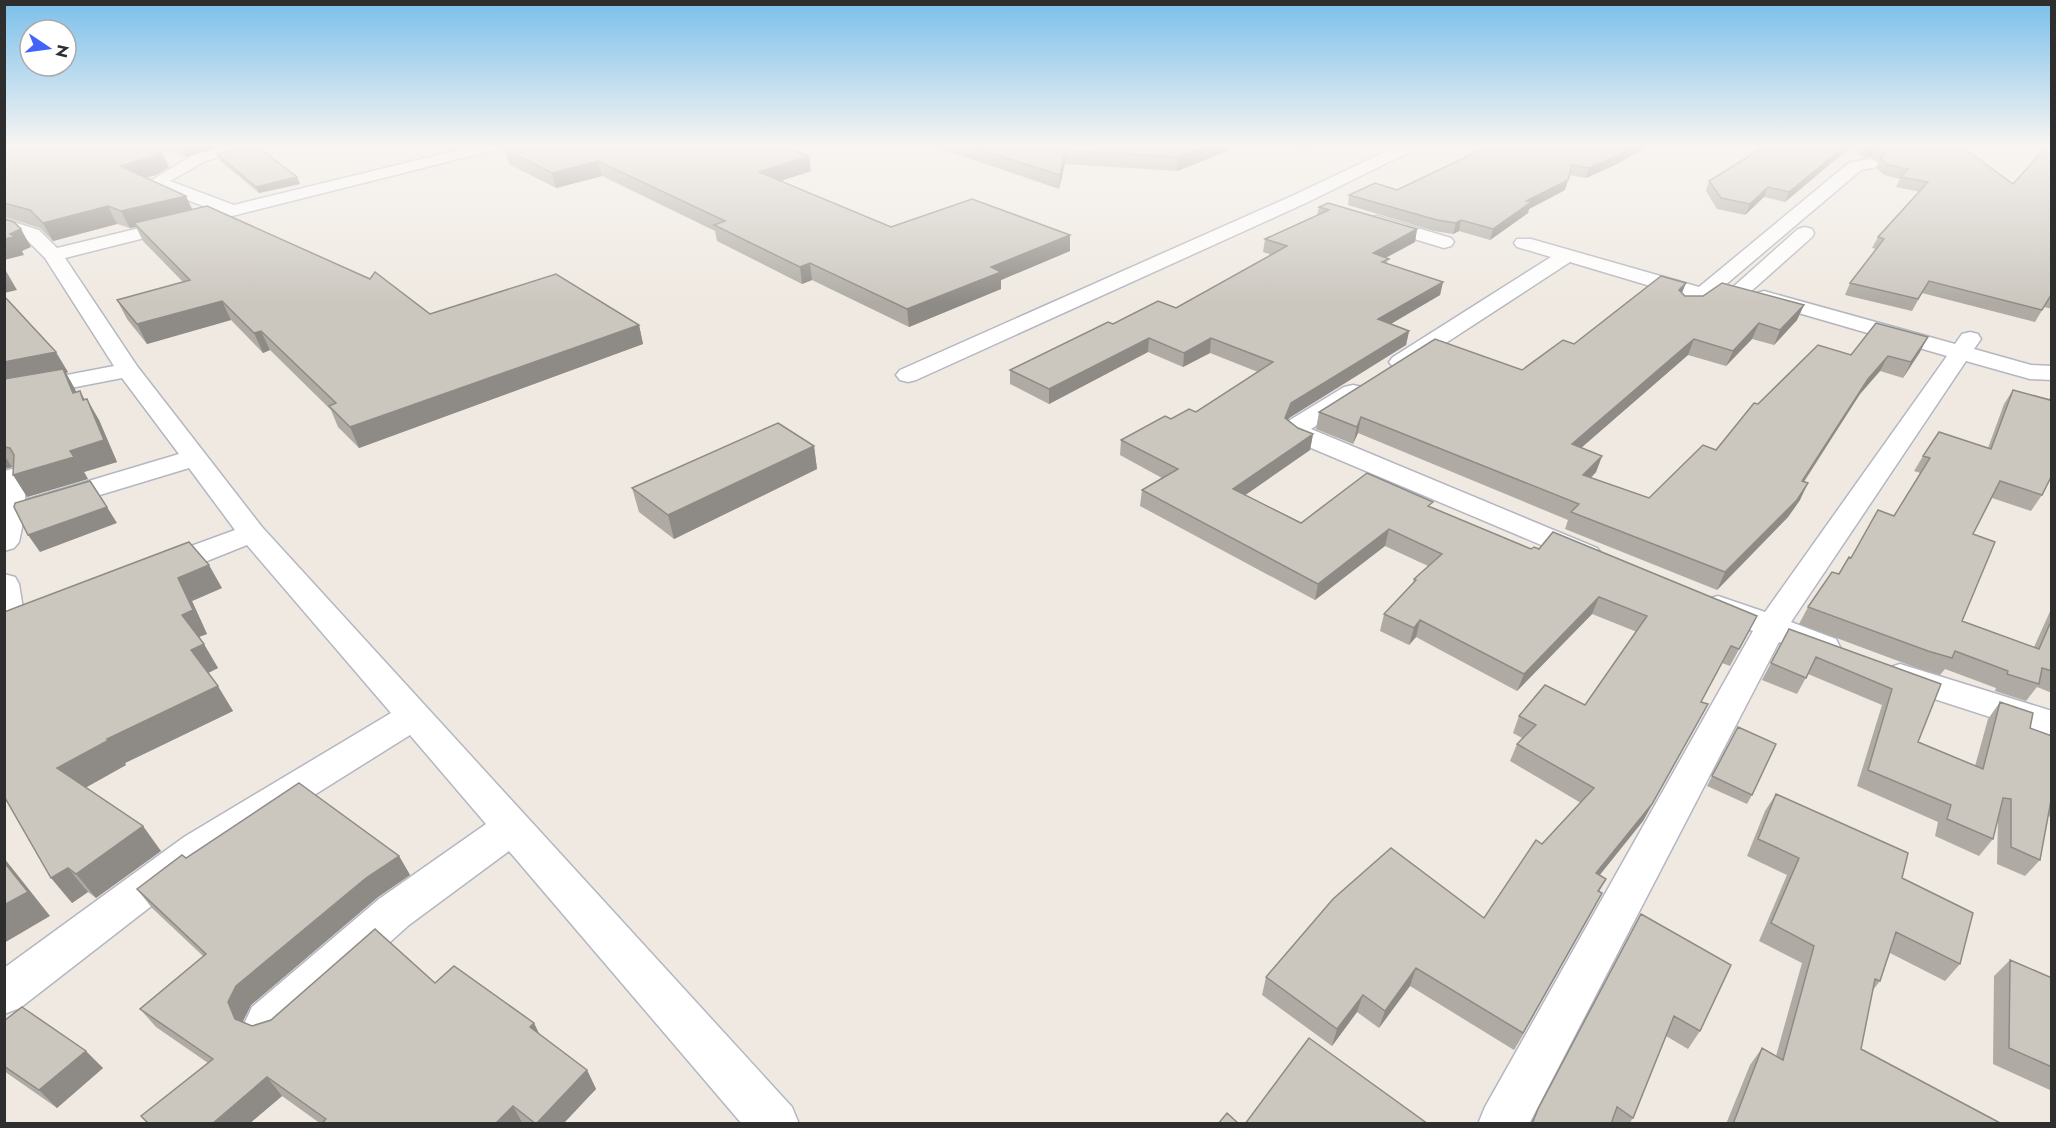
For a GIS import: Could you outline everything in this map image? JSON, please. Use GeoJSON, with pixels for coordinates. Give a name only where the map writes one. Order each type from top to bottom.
{"type":"FeatureCollection","features":[{"type":"Feature","properties":{"kind":"street"},"geometry":{"type":"LineString","coordinates":[[201,199],[234,211]]}},
{"type":"Feature","properties":{"kind":"street"},"geometry":{"type":"LineString","coordinates":[[4,240],[42,245],[234,211],[281,199]]}},
{"type":"Feature","properties":{"kind":"street"},"geometry":{"type":"LineString","coordinates":[[908,375],[1300,199],[1320,205]]}},
{"type":"Feature","properties":{"kind":"street"},"geometry":{"type":"LineString","coordinates":[[1728,284],[1763,243],[1815,199]]}},
{"type":"Feature","properties":{"kind":"street"},"geometry":{"type":"LineString","coordinates":[[1524,243],[1559,260],[1682,303],[1691,304],[1787,249],[1843,199]]}},
{"type":"Feature","properties":{"kind":"street"},"geometry":{"type":"LineString","coordinates":[[1804,208],[1818,221]]}},
{"type":"Feature","properties":{"kind":"street"},"geometry":{"type":"LineString","coordinates":[[1361,217],[1444,242]]}},
{"type":"Feature","properties":{"kind":"street"},"geometry":{"type":"LineString","coordinates":[[1785,224],[1818,221]]}},
{"type":"Feature","properties":{"kind":"street"},"geometry":{"type":"LineString","coordinates":[[4,224],[42,245],[128,369],[252,533],[775,1124]]}},
{"type":"Feature","properties":{"kind":"street"},"geometry":{"type":"LineString","coordinates":[[1763,243],[1787,249]]}},
{"type":"Feature","properties":{"kind":"street"},"geometry":{"type":"LineString","coordinates":[[1559,260],[1299,425],[1297,431],[1306,437],[1606,562]]}},
{"type":"Feature","properties":{"kind":"street"},"geometry":{"type":"LineString","coordinates":[[1728,284],[1966,345],[2042,360],[2052,366]]}},
{"type":"Feature","properties":{"kind":"street"},"geometry":{"type":"LineString","coordinates":[[1966,345],[2031,372],[2052,373]]}},
{"type":"Feature","properties":{"kind":"street"},"geometry":{"type":"LineString","coordinates":[[1502,1124],[1771,627],[1966,345]]}},
{"type":"Feature","properties":{"kind":"street"},"geometry":{"type":"LineString","coordinates":[[4,394],[128,369]]}},
{"type":"Feature","properties":{"kind":"street"},"geometry":{"type":"LineString","coordinates":[[11,513],[194,458]]}},
{"type":"Feature","properties":{"kind":"street"},"geometry":{"type":"LineString","coordinates":[[4,542],[11,513],[12,477]]}},
{"type":"Feature","properties":{"kind":"street"},"geometry":{"type":"LineString","coordinates":[[131,580],[252,533]]}},
{"type":"Feature","properties":{"kind":"street"},"geometry":{"type":"LineString","coordinates":[[4,584],[16,625]]}},
{"type":"Feature","properties":{"kind":"street"},"geometry":{"type":"LineString","coordinates":[[1694,597],[1860,661],[2052,724]]}},
{"type":"Feature","properties":{"kind":"street"},"geometry":{"type":"LineString","coordinates":[[4,994],[198,848],[414,716]]}},
{"type":"Feature","properties":{"kind":"street"},"geometry":{"type":"LineString","coordinates":[[268,1022],[394,912],[512,827]]}},
{"type":"Feature","properties":{"kind":"building"},"geometry":{"type":"Polygon","coordinates":[[[4,199],[175,199],[121,211],[108,206],[43,223],[30,210],[4,203],[4,199]]]}},
{"type":"Feature","properties":{"kind":"building"},"geometry":{"type":"Polygon","coordinates":[[[678,199],[823,199],[891,227],[972,199],[1070,235],[991,267],[1001,272],[907,309],[810,263],[800,267],[714,225],[725,221],[678,199]]]}},
{"type":"Feature","properties":{"kind":"building"},"geometry":{"type":"Polygon","coordinates":[[[1362,199],[1531,199],[1526,201],[1531,202],[1493,229],[1461,220],[1456,223],[1437,220],[1362,199]]]}},
{"type":"Feature","properties":{"kind":"building"},"geometry":{"type":"Polygon","coordinates":[[[1724,199],[1756,199],[1750,204],[1724,199]]]}},
{"type":"Feature","properties":{"kind":"building"},"geometry":{"type":"Polygon","coordinates":[[[1913,199],[2052,199],[2052,295],[2042,310],[1929,281],[1918,299],[1850,283],[1884,239],[1878,237],[1913,199]]]}},
{"type":"Feature","properties":{"kind":"building"},"geometry":{"type":"Polygon","coordinates":[[[1328,203],[1417,229],[1373,253],[1389,259],[1382,262],[1443,282],[1378,319],[1409,331],[1291,403],[1285,418],[1298,428],[1313,434],[1233,489],[1301,523],[1367,473],[1433,502],[1428,506],[1531,549],[1534,547],[1539,549],[1553,532],[1757,616],[1739,649],[1731,646],[1701,702],[1708,704],[1652,804],[1596,873],[1606,879],[1598,891],[1602,893],[1523,1033],[1416,968],[1385,1011],[1363,995],[1337,1029],[1266,977],[1333,899],[1391,848],[1484,918],[1536,840],[1542,844],[1594,788],[1517,744],[1536,725],[1519,716],[1545,685],[1585,705],[1647,616],[1599,597],[1524,674],[1420,620],[1414,628],[1384,614],[1416,580],[1414,579],[1442,554],[1389,529],[1318,584],[1142,490],[1178,469],[1121,440],[1165,416],[1171,419],[1189,409],[1196,412],[1273,362],[1211,338],[1184,353],[1149,338],[1049,389],[1010,370],[1108,322],[1113,324],[1158,301],[1176,308],[1287,246],[1265,239],[1329,210],[1319,207],[1328,203]]]}},
{"type":"Feature","properties":{"kind":"building"},"geometry":{"type":"Polygon","coordinates":[[[207,206],[370,279],[375,272],[430,314],[556,274],[639,325],[350,427],[329,406],[336,403],[261,331],[254,333],[222,301],[137,324],[117,300],[190,280],[134,223],[207,206]]]}},
{"type":"Feature","properties":{"kind":"building"},"geometry":{"type":"Polygon","coordinates":[[[4,219],[14,222],[21,229],[10,234],[14,237],[4,239],[4,219]]]}},
{"type":"Feature","properties":{"kind":"building"},"geometry":{"type":"Polygon","coordinates":[[[1661,276],[1686,283],[1679,290],[1685,296],[1703,296],[1722,283],[1804,305],[1780,330],[1759,323],[1733,351],[1694,339],[1572,444],[1602,456],[1583,475],[1649,498],[1703,445],[1716,450],[1754,403],[1758,404],[1818,345],[1851,355],[1876,323],[1928,337],[1911,362],[1888,356],[1868,379],[1802,481],[1808,483],[1797,500],[1725,572],[1571,512],[1579,504],[1361,417],[1357,427],[1319,412],[1435,339],[1522,370],[1563,340],[1574,344],[1661,276]]]}},
{"type":"Feature","properties":{"kind":"building"},"geometry":{"type":"Polygon","coordinates":[[[4,296],[56,352],[4,362],[4,296]]]}},
{"type":"Feature","properties":{"kind":"building"},"geometry":{"type":"Polygon","coordinates":[[[63,369],[73,393],[80,391],[83,400],[87,399],[104,440],[70,451],[74,457],[13,475],[14,455],[10,448],[4,447],[4,379],[63,369]]]}},
{"type":"Feature","properties":{"kind":"building"},"geometry":{"type":"Polygon","coordinates":[[[2013,390],[2050,400],[2052,396],[2052,475],[2042,495],[2000,481],[1973,534],[1995,542],[1962,621],[2039,649],[2052,619],[2052,671],[2042,668],[2039,684],[2007,674],[2008,671],[1955,651],[1952,658],[1928,651],[1808,607],[1832,572],[1839,574],[1849,557],[1851,558],[1878,510],[1894,516],[1930,458],[1923,456],[1939,432],[1991,449],[2013,390]]]}},
{"type":"Feature","properties":{"kind":"building"},"geometry":{"type":"Polygon","coordinates":[[[778,423],[814,446],[668,515],[632,488],[778,423]]]}},
{"type":"Feature","properties":{"kind":"building"},"geometry":{"type":"Polygon","coordinates":[[[90,481],[107,507],[28,535],[14,507],[15,503],[90,481]]]}},
{"type":"Feature","properties":{"kind":"building"},"geometry":{"type":"Polygon","coordinates":[[[189,542],[209,565],[178,578],[193,610],[182,615],[204,644],[191,650],[218,686],[107,739],[109,740],[57,768],[143,826],[76,874],[68,868],[51,878],[4,796],[4,612],[189,542]]]}},
{"type":"Feature","properties":{"kind":"building"},"geometry":{"type":"Polygon","coordinates":[[[1789,629],[1941,684],[1918,742],[1983,769],[2000,702],[2033,713],[2030,728],[2052,736],[2052,795],[2040,860],[2011,847],[2011,799],[2003,798],[1993,839],[1947,819],[1951,805],[1868,770],[1892,689],[1816,657],[1806,678],[1771,663],[1789,629]]]}},
{"type":"Feature","properties":{"kind":"building"},"geometry":{"type":"Polygon","coordinates":[[[1738,727],[1776,744],[1752,795],[1712,776],[1738,727]]]}},
{"type":"Feature","properties":{"kind":"building"},"geometry":{"type":"Polygon","coordinates":[[[299,783],[399,856],[366,878],[236,986],[228,1002],[235,1019],[252,1026],[271,1020],[375,929],[435,983],[454,966],[534,1023],[530,1027],[587,1070],[536,1124],[513,1106],[495,1124],[321,1124],[326,1119],[267,1077],[212,1124],[149,1124],[141,1116],[213,1059],[140,1009],[206,954],[137,889],[182,855],[186,858],[299,783]]]}},
{"type":"Feature","properties":{"kind":"building"},"geometry":{"type":"Polygon","coordinates":[[[1776,794],[1908,853],[1902,878],[1973,913],[1960,964],[1896,932],[1880,981],[1875,979],[1861,1049],[2002,1124],[1733,1124],[1762,1048],[1783,1060],[1814,946],[1771,923],[1799,858],[1758,839],[1776,794]]]}},
{"type":"Feature","properties":{"kind":"building"},"geometry":{"type":"Polygon","coordinates":[[[4,862],[28,892],[4,905],[4,862]]]}},
{"type":"Feature","properties":{"kind":"building"},"geometry":{"type":"Polygon","coordinates":[[[1641,914],[1731,965],[1700,1031],[1674,1016],[1633,1118],[1617,1107],[1611,1124],[1532,1124],[1538,1109],[1641,914]]]}},
{"type":"Feature","properties":{"kind":"building"},"geometry":{"type":"Polygon","coordinates":[[[2010,960],[2052,978],[2052,1067],[2009,1048],[2010,960]]]}},
{"type":"Feature","properties":{"kind":"building"},"geometry":{"type":"Polygon","coordinates":[[[22,1007],[86,1051],[39,1090],[4,1066],[4,1021],[22,1007]]]}},
{"type":"Feature","properties":{"kind":"building"},"geometry":{"type":"Polygon","coordinates":[[[1309,1038],[1428,1124],[1245,1124],[1309,1038]]]}},
{"type":"Feature","properties":{"kind":"building"},"geometry":{"type":"Polygon","coordinates":[[[1227,1113],[1239,1124],[1218,1124],[1227,1113]]]}}]}
